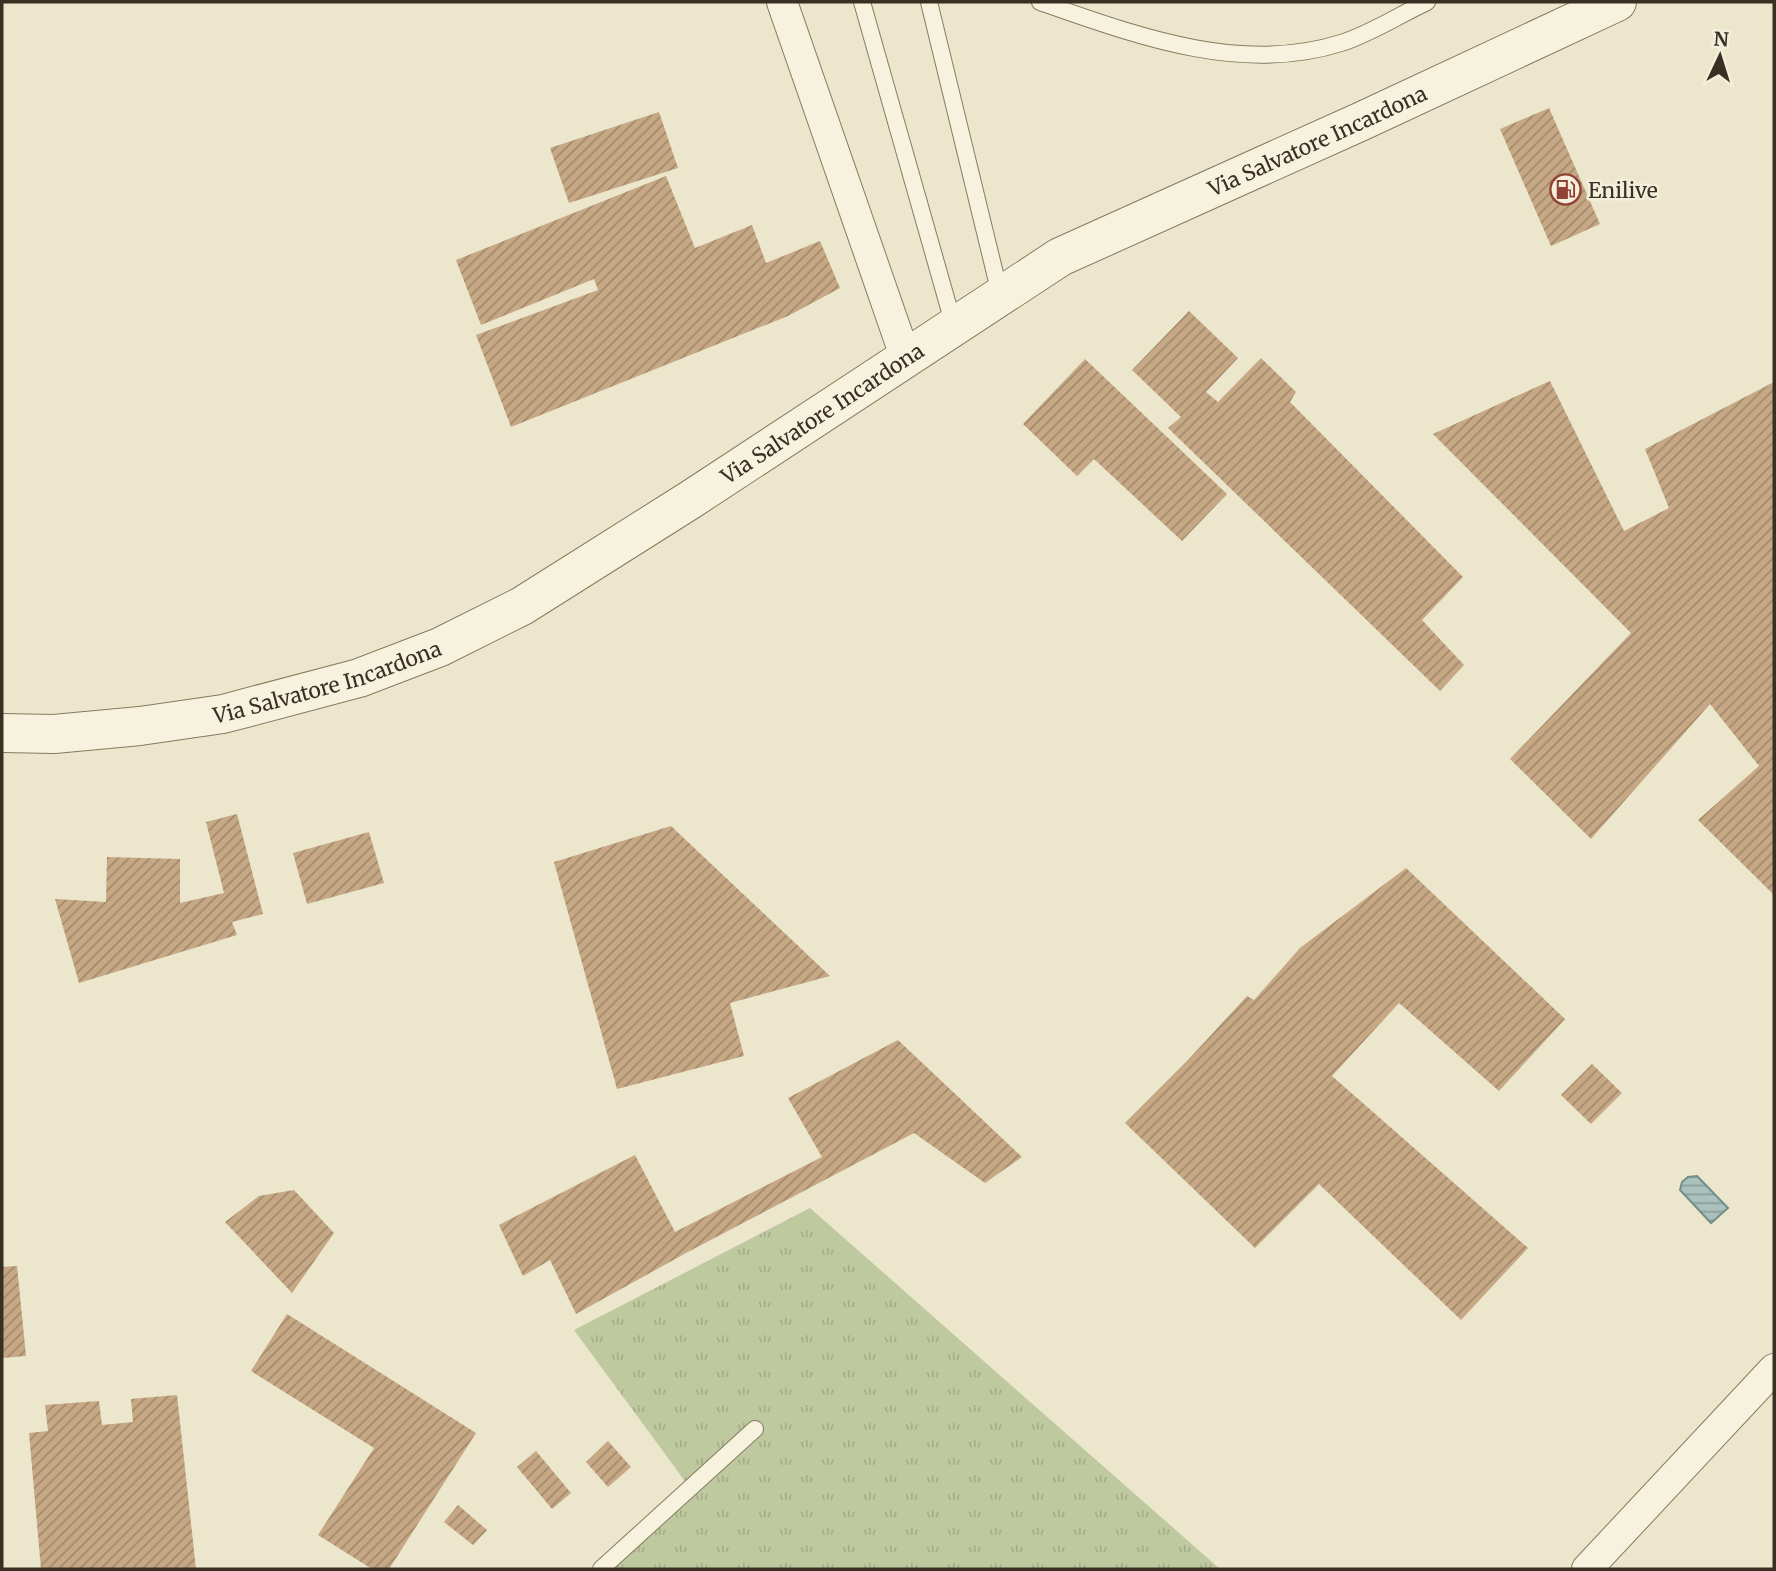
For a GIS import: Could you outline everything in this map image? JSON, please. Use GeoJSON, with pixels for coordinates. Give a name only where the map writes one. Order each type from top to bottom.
{"type":"FeatureCollection","features":[{"type":"Feature","properties":{"kind":"street"},"geometry":{"type":"LineString","coordinates":[[782,2],[906,359]]}},
{"type":"Feature","properties":{"kind":"street","name":"Via Salvatore Incardona"},"geometry":{"type":"LineString","coordinates":[[2,733],[54,734],[140,726],[223,714],[359,678],[440,647],[522,606],[690,500],[1060,257],[1617,2]]}},
{"type":"Feature","properties":{"kind":"street"},"geometry":{"type":"LineString","coordinates":[[1587,1569],[1774,1369]]}},
{"type":"Feature","properties":{"kind":"lane"},"geometry":{"type":"LineString","coordinates":[[862,2],[954,326]]}},
{"type":"Feature","properties":{"kind":"lane"},"geometry":{"type":"LineString","coordinates":[[929,2],[1001,296]]}},
{"type":"Feature","properties":{"kind":"lane"},"geometry":{"type":"LineString","coordinates":[[1040,2],[1109,26],[1199,50],[1256,54],[1306,52],[1343,43],[1427,2]]}},
{"type":"Feature","properties":{"kind":"lane"},"geometry":{"type":"LineString","coordinates":[[601,1569],[755,1429]]}},
{"type":"Feature","properties":{"kind":"green space"},"geometry":{"type":"Polygon","coordinates":[[[810,1208],[1220,1569],[601,1569],[690,1488],[574,1330],[810,1208]]]}},
{"type":"Feature","properties":{"kind":"water"},"geometry":{"type":"Polygon","coordinates":[[[1697,1176],[1728,1208],[1711,1223],[1680,1190],[1682,1182],[1688,1177],[1697,1176]]]}},
{"type":"Feature","properties":{"kind":"building"},"geometry":{"type":"Polygon","coordinates":[[[1549,108],[1600,224],[1551,246],[1500,129],[1549,108]]]}},
{"type":"Feature","properties":{"kind":"building"},"geometry":{"type":"Polygon","coordinates":[[[659,112],[678,168],[569,203],[550,148],[659,112]]]}},
{"type":"Feature","properties":{"kind":"building"},"geometry":{"type":"Polygon","coordinates":[[[666,176],[695,248],[752,225],[766,263],[820,241],[840,288],[788,316],[511,427],[476,335],[598,290],[594,279],[481,325],[456,260],[666,176]]]}},
{"type":"Feature","properties":{"kind":"building"},"geometry":{"type":"Polygon","coordinates":[[[1189,311],[1238,358],[1206,392],[1218,402],[1261,358],[1296,392],[1290,402],[1463,577],[1422,620],[1464,665],[1440,691],[1168,428],[1181,417],[1132,370],[1189,311]]]}},
{"type":"Feature","properties":{"kind":"building"},"geometry":{"type":"Polygon","coordinates":[[[1085,359],[1227,494],[1182,541],[1094,459],[1077,476],[1023,424],[1085,359]]]}},
{"type":"Feature","properties":{"kind":"building"},"geometry":{"type":"Polygon","coordinates":[[[1550,381],[1624,531],[1669,508],[1645,449],[1774,382],[1774,895],[1698,820],[1759,766],[1710,704],[1591,839],[1510,759],[1631,633],[1433,434],[1550,381]]]}},
{"type":"Feature","properties":{"kind":"building"},"geometry":{"type":"Polygon","coordinates":[[[237,814],[263,914],[232,922],[237,935],[79,983],[55,899],[106,902],[107,857],[180,859],[180,903],[224,893],[206,822],[237,814]]]}},
{"type":"Feature","properties":{"kind":"building"},"geometry":{"type":"Polygon","coordinates":[[[671,826],[830,976],[730,1003],[744,1056],[617,1089],[554,862],[671,826]]]}},
{"type":"Feature","properties":{"kind":"building"},"geometry":{"type":"Polygon","coordinates":[[[369,832],[384,883],[307,904],[293,853],[369,832]]]}},
{"type":"Feature","properties":{"kind":"building"},"geometry":{"type":"Polygon","coordinates":[[[1406,868],[1565,1019],[1499,1091],[1399,1003],[1332,1076],[1528,1248],[1461,1320],[1319,1184],[1255,1248],[1125,1123],[1247,996],[1254,1000],[1300,948],[1406,868]]]}},
{"type":"Feature","properties":{"kind":"building"},"geometry":{"type":"Polygon","coordinates":[[[898,1040],[1022,1157],[985,1183],[914,1133],[576,1314],[550,1260],[523,1276],[499,1225],[635,1155],[675,1232],[822,1157],[788,1098],[898,1040]]]}},
{"type":"Feature","properties":{"kind":"building"},"geometry":{"type":"Polygon","coordinates":[[[1592,1064],[1622,1093],[1591,1124],[1561,1095],[1592,1064]]]}},
{"type":"Feature","properties":{"kind":"building"},"geometry":{"type":"Polygon","coordinates":[[[294,1190],[334,1233],[292,1293],[225,1222],[259,1196],[294,1190]]]}},
{"type":"Feature","properties":{"kind":"building"},"geometry":{"type":"Polygon","coordinates":[[[17,1266],[26,1356],[2,1358],[2,1267],[17,1266]]]}},
{"type":"Feature","properties":{"kind":"building"},"geometry":{"type":"Polygon","coordinates":[[[287,1314],[476,1433],[389,1569],[372,1569],[318,1535],[374,1448],[251,1371],[287,1314]]]}},
{"type":"Feature","properties":{"kind":"building"},"geometry":{"type":"Polygon","coordinates":[[[177,1395],[196,1569],[41,1569],[29,1433],[48,1431],[45,1405],[99,1401],[102,1425],[133,1422],[131,1399],[177,1395]]]}},
{"type":"Feature","properties":{"kind":"building"},"geometry":{"type":"Polygon","coordinates":[[[608,1441],[631,1467],[608,1487],[586,1462],[608,1441]]]}},
{"type":"Feature","properties":{"kind":"building"},"geometry":{"type":"Polygon","coordinates":[[[536,1451],[571,1493],[552,1509],[517,1467],[536,1451]]]}},
{"type":"Feature","properties":{"kind":"building"},"geometry":{"type":"Polygon","coordinates":[[[458,1505],[487,1530],[473,1545],[444,1522],[458,1505]]]}},
{"type":"Feature","properties":{"kind":"place","name":"Enilive"},"geometry":{"type":"Point","coordinates":[1565,190]}}]}
